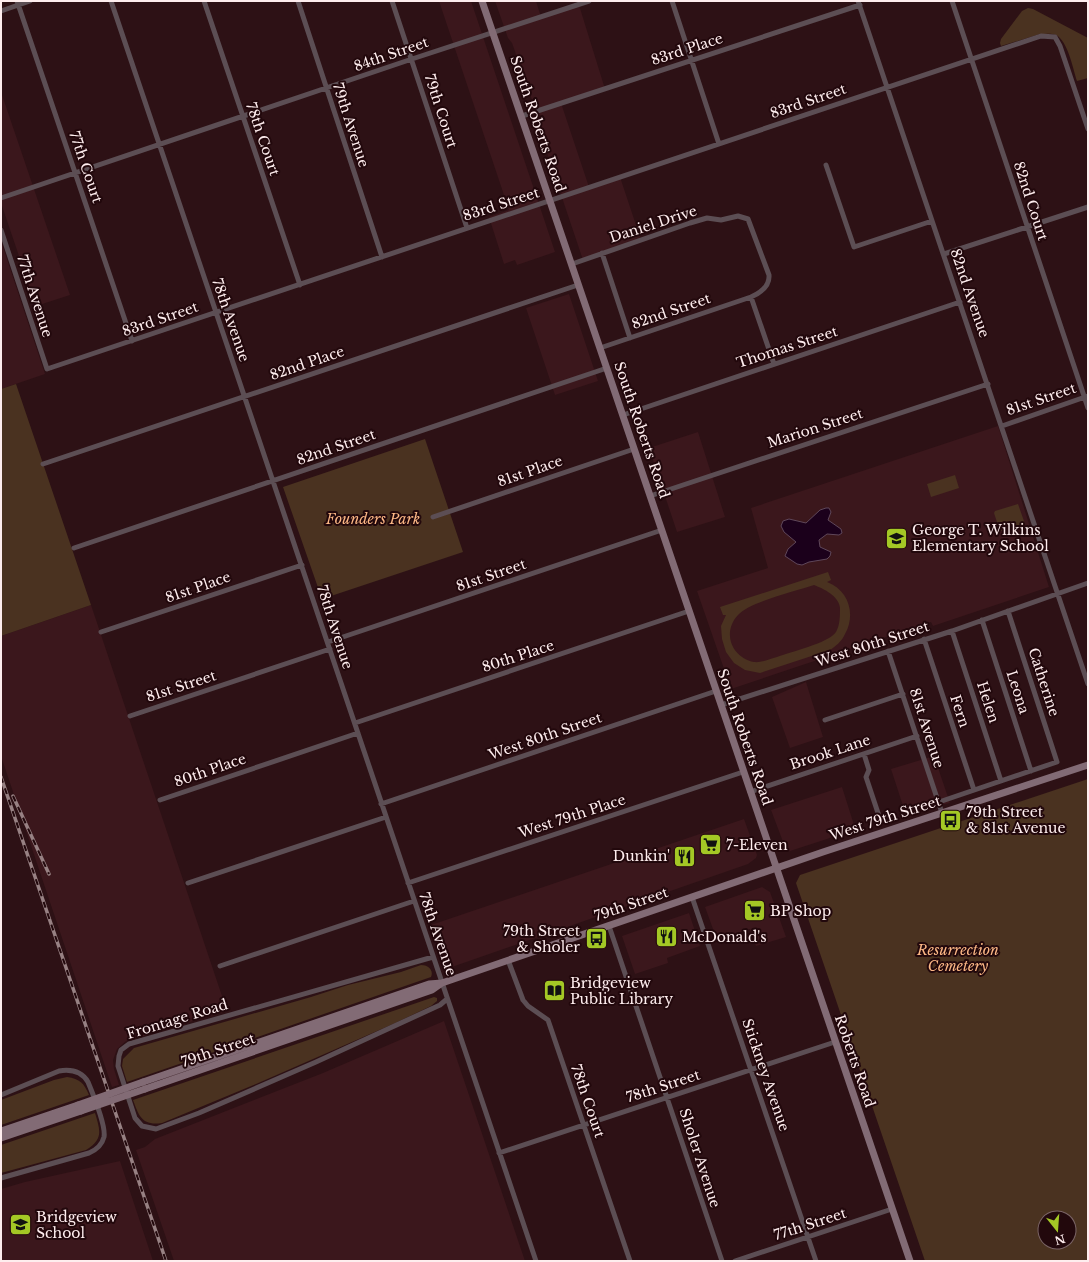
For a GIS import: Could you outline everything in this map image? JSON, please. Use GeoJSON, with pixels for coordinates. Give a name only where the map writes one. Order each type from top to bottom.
{"type":"FeatureCollection","features":[{"type":"Feature","properties":{"kind":"street"},"geometry":{"type":"LineString","coordinates":[[1,11],[17,3],[30,1]]}},
{"type":"Feature","properties":{"kind":"street","name":"78th Avenue"},"geometry":{"type":"LineString","coordinates":[[111,1],[536,1261]]}},
{"type":"Feature","properties":{"kind":"street","name":"78th Court"},"geometry":{"type":"LineString","coordinates":[[204,1],[300,285]]}},
{"type":"Feature","properties":{"kind":"street","name":"79th Avenue"},"geometry":{"type":"LineString","coordinates":[[298,1],[382,257]]}},
{"type":"Feature","properties":{"kind":"street","name":"79th Court"},"geometry":{"type":"LineString","coordinates":[[392,1],[467,228]]}},
{"type":"Feature","properties":{"kind":"street","name":"South Roberts Road"},"geometry":{"type":"LineString","coordinates":[[482,1],[776,868]]}},
{"type":"Feature","properties":{"kind":"street","name":"84th Street"},"geometry":{"type":"LineString","coordinates":[[1,198],[412,59],[589,1]]}},
{"type":"Feature","properties":{"kind":"street"},"geometry":{"type":"LineString","coordinates":[[672,1],[719,144]]}},
{"type":"Feature","properties":{"kind":"street","name":"82nd Court"},"geometry":{"type":"LineString","coordinates":[[952,1],[1027,227],[1086,396],[1088,408]]}},
{"type":"Feature","properties":{"kind":"street","name":"77th Court"},"geometry":{"type":"LineString","coordinates":[[17,3],[132,341]]}},
{"type":"Feature","properties":{"kind":"street","name":"83rd Place"},"geometry":{"type":"LineString","coordinates":[[522,116],[859,3]]}},
{"type":"Feature","properties":{"kind":"street","name":"82nd Avenue"},"geometry":{"type":"LineString","coordinates":[[859,3],[1088,684]]}},
{"type":"Feature","properties":{"kind":"street","name":"83rd Street"},"geometry":{"type":"LineString","coordinates":[[47,369],[1041,36],[1055,37],[1060,46],[1088,129]]}},
{"type":"Feature","properties":{"kind":"street"},"geometry":{"type":"LineString","coordinates":[[826,165],[854,247],[932,221]]}},
{"type":"Feature","properties":{"kind":"street"},"geometry":{"type":"LineString","coordinates":[[944,254],[1088,207]]}},
{"type":"Feature","properties":{"kind":"street","name":"Daniel Drive"},"geometry":{"type":"LineString","coordinates":[[572,264],[708,218],[721,220],[738,216],[748,219],[769,280],[764,290],[751,297]]}},
{"type":"Feature","properties":{"kind":"street","name":"77th Avenue"},"geometry":{"type":"LineString","coordinates":[[1,230],[47,369]]}},
{"type":"Feature","properties":{"kind":"street"},"geometry":{"type":"LineString","coordinates":[[602,253],[630,338]]}},
{"type":"Feature","properties":{"kind":"street","name":"82nd Place"},"geometry":{"type":"LineString","coordinates":[[43,464],[578,285]]}},
{"type":"Feature","properties":{"kind":"street"},"geometry":{"type":"LineString","coordinates":[[751,297],[774,364]]}},
{"type":"Feature","properties":{"kind":"street","name":"82nd Street"},"geometry":{"type":"LineString","coordinates":[[600,348],[751,297]]}},
{"type":"Feature","properties":{"kind":"street","name":"Thomas Street"},"geometry":{"type":"LineString","coordinates":[[623,415],[960,302]]}},
{"type":"Feature","properties":{"kind":"street","name":"82nd Street"},"geometry":{"type":"LineString","coordinates":[[74,548],[607,368]]}},
{"type":"Feature","properties":{"kind":"street","name":"Marion Street"},"geometry":{"type":"LineString","coordinates":[[650,496],[988,384]]}},
{"type":"Feature","properties":{"kind":"street","name":"81st Street"},"geometry":{"type":"LineString","coordinates":[[1002,426],[1086,396]]}},
{"type":"Feature","properties":{"kind":"street","name":"81st Place"},"geometry":{"type":"LineString","coordinates":[[433,517],[634,449]]}},
{"type":"Feature","properties":{"kind":"street","name":"81st Street"},"geometry":{"type":"LineString","coordinates":[[328,642],[662,530]]}},
{"type":"Feature","properties":{"kind":"street","name":"81st Place"},"geometry":{"type":"LineString","coordinates":[[101,632],[302,565]]}},
{"type":"Feature","properties":{"kind":"street","name":"West 80th Street"},"geometry":{"type":"LineString","coordinates":[[721,705],[952,631],[1088,583]]}},
{"type":"Feature","properties":{"kind":"street","name":"80th Place"},"geometry":{"type":"LineString","coordinates":[[354,723],[689,611]]}},
{"type":"Feature","properties":{"kind":"street","name":"Catherine"},"geometry":{"type":"LineString","coordinates":[[1008,611],[1057,762],[1031,771]]}},
{"type":"Feature","properties":{"kind":"street","name":"Leona"},"geometry":{"type":"LineString","coordinates":[[982,620],[1031,771]]}},
{"type":"Feature","properties":{"kind":"street","name":"Helen"},"geometry":{"type":"LineString","coordinates":[[952,631],[1001,780]]}},
{"type":"Feature","properties":{"kind":"street","name":"Fern"},"geometry":{"type":"LineString","coordinates":[[924,639],[974,790]]}},
{"type":"Feature","properties":{"kind":"street","name":"81st Street"},"geometry":{"type":"LineString","coordinates":[[130,716],[330,649]]}},
{"type":"Feature","properties":{"kind":"street","name":"81st Avenue"},"geometry":{"type":"LineString","coordinates":[[888,651],[942,813]]}},
{"type":"Feature","properties":{"kind":"street","name":"West 80th Street"},"geometry":{"type":"LineString","coordinates":[[381,804],[716,691]]}},
{"type":"Feature","properties":{"kind":"street"},"geometry":{"type":"LineString","coordinates":[[825,720],[903,694]]}},
{"type":"Feature","properties":{"kind":"street","name":"80th Place"},"geometry":{"type":"LineString","coordinates":[[160,800],[358,733]]}},
{"type":"Feature","properties":{"kind":"street","name":"Brook Lane"},"geometry":{"type":"LineString","coordinates":[[750,792],[917,736]]}},
{"type":"Feature","properties":{"kind":"street"},"geometry":{"type":"LineString","coordinates":[[864,754],[869,770],[866,777],[879,816]]}},
{"type":"Feature","properties":{"kind":"street","name":"West 79th Street"},"geometry":{"type":"LineString","coordinates":[[692,897],[1088,765]]}},
{"type":"Feature","properties":{"kind":"street"},"geometry":{"type":"LineString","coordinates":[[938,802],[1031,771]]}},
{"type":"Feature","properties":{"kind":"street","name":"West 79th Place"},"geometry":{"type":"LineString","coordinates":[[408,883],[743,772]]}},
{"type":"Feature","properties":{"kind":"street"},"geometry":{"type":"LineString","coordinates":[[188,883],[386,817]]}},
{"type":"Feature","properties":{"kind":"street","name":"Roberts Road"},"geometry":{"type":"LineString","coordinates":[[776,868],[910,1261]]}},
{"type":"Feature","properties":{"kind":"street","name":"79th Street"},"geometry":{"type":"LineString","coordinates":[[1,1138],[80,1108],[432,990],[442,983],[692,897]]}},
{"type":"Feature","properties":{"kind":"street","name":"Stickney Avenue"},"geometry":{"type":"LineString","coordinates":[[692,897],[816,1261]]}},
{"type":"Feature","properties":{"kind":"street"},"geometry":{"type":"LineString","coordinates":[[220,966],[414,900]]}},
{"type":"Feature","properties":{"kind":"street","name":"Sholer Avenue"},"geometry":{"type":"LineString","coordinates":[[610,926],[722,1261]]}},
{"type":"Feature","properties":{"kind":"street","name":"Frontage Road"},"geometry":{"type":"LineString","coordinates":[[433,956],[129,1044],[121,1050],[119,1056],[117,1063],[120,1073],[138,1122],[142,1126],[151,1129],[162,1128],[316,1062],[440,1005],[447,999]]}},
{"type":"Feature","properties":{"kind":"street","name":"78th Court"},"geometry":{"type":"LineString","coordinates":[[508,960],[523,1000],[534,1011],[548,1020],[630,1261]]}},
{"type":"Feature","properties":{"kind":"street","name":"78th Street"},"geometry":{"type":"LineString","coordinates":[[499,1153],[835,1042]]}},
{"type":"Feature","properties":{"kind":"street"},"geometry":{"type":"LineString","coordinates":[[1,1095],[59,1071],[69,1070],[78,1072],[86,1078],[88,1082],[104,1132],[98,1148],[89,1153],[1,1178]]}},
{"type":"Feature","properties":{"kind":"street","name":"79th Street"},"geometry":{"type":"LineString","coordinates":[[1,1130],[80,1108]]}},
{"type":"Feature","properties":{"kind":"street","name":"77th Street"},"geometry":{"type":"LineString","coordinates":[[735,1261],[892,1209]]}},
{"type":"Feature","properties":{"kind":"shaded area"},"geometry":{"type":"Polygon","coordinates":[[[439,1],[471,1],[555,252],[517,265],[515,260],[504,264],[489,217],[509,210],[439,1]]]}},
{"type":"Feature","properties":{"kind":"shaded area"},"geometry":{"type":"Polygon","coordinates":[[[495,1],[536,1],[541,17],[579,5],[605,89],[561,103],[589,187],[620,177],[641,240],[583,260],[544,144],[538,117],[512,43],[508,38],[495,1]]]}},
{"type":"Feature","properties":{"kind":"shaded area"},"geometry":{"type":"Polygon","coordinates":[[[1,92],[70,295],[36,306],[1,203],[1,92]]]}},
{"type":"Feature","properties":{"kind":"shaded area"},"geometry":{"type":"Polygon","coordinates":[[[1,241],[45,374],[1,389],[1,241]]]}},
{"type":"Feature","properties":{"kind":"shaded area"},"geometry":{"type":"Polygon","coordinates":[[[569,294],[598,381],[555,395],[526,308],[569,294]]]}},
{"type":"Feature","properties":{"kind":"shaded area","name":"George T. Wilkins Elementary School"},"geometry":{"type":"Polygon","coordinates":[[[998,426],[1049,587],[933,626],[931,622],[731,689],[697,591],[768,568],[751,508],[998,426]]]}},
{"type":"Feature","properties":{"kind":"shaded area"},"geometry":{"type":"Polygon","coordinates":[[[698,432],[725,517],[677,532],[649,448],[698,432]]]}},
{"type":"Feature","properties":{"kind":"shaded area"},"geometry":{"type":"Polygon","coordinates":[[[829,508],[831,512],[828,520],[841,529],[842,533],[839,535],[827,534],[819,540],[820,547],[831,552],[830,556],[827,559],[809,562],[802,565],[797,564],[785,556],[788,549],[796,542],[784,532],[781,526],[783,521],[789,519],[806,523],[820,510],[829,508]]]}},
{"type":"Feature","properties":{"kind":"shaded area"},"geometry":{"type":"Polygon","coordinates":[[[91,605],[227,1011],[126,1041],[117,1049],[113,1060],[119,1085],[112,1087],[1,756],[1,636],[91,605]]]}},
{"type":"Feature","properties":{"kind":"shaded area"},"geometry":{"type":"Polygon","coordinates":[[[806,682],[823,737],[790,748],[772,697],[806,682]]]}},
{"type":"Feature","properties":{"kind":"shaded area"},"geometry":{"type":"Polygon","coordinates":[[[934,756],[950,803],[905,812],[891,769],[934,756]]]}},
{"type":"Feature","properties":{"kind":"shaded area"},"geometry":{"type":"Polygon","coordinates":[[[842,787],[855,828],[790,851],[785,847],[771,810],[842,787]]]}},
{"type":"Feature","properties":{"kind":"shaded area"},"geometry":{"type":"Polygon","coordinates":[[[744,819],[757,855],[756,858],[748,864],[446,969],[431,925],[744,819]]]}},
{"type":"Feature","properties":{"kind":"shaded area"},"geometry":{"type":"Polygon","coordinates":[[[762,887],[770,892],[786,937],[756,946],[750,929],[717,940],[705,907],[762,887]]]}},
{"type":"Feature","properties":{"kind":"shaded area"},"geometry":{"type":"Polygon","coordinates":[[[689,913],[700,946],[667,958],[668,963],[635,974],[622,936],[689,913]]]}},
{"type":"Feature","properties":{"kind":"shaded area"},"geometry":{"type":"Polygon","coordinates":[[[444,1021],[525,1261],[174,1261],[136,1150],[145,1147],[155,1139],[323,1073],[444,1021]]]}},
{"type":"Feature","properties":{"kind":"shaded area"},"geometry":{"type":"Polygon","coordinates":[[[120,1161],[153,1261],[1,1261],[1,1189],[25,1182],[120,1161]]]}},
{"type":"Feature","properties":{"kind":"green space"},"geometry":{"type":"Polygon","coordinates":[[[1028,8],[1033,9],[1088,38],[1088,78],[1077,81],[1067,49],[1064,43],[1056,35],[1040,34],[1001,46],[1001,39],[1022,11],[1028,8]]]}},
{"type":"Feature","properties":{"kind":"green space"},"geometry":{"type":"Polygon","coordinates":[[[16,384],[91,605],[1,636],[1,389],[16,384]]]}},
{"type":"Feature","properties":{"kind":"green space","name":"Founders Park"},"geometry":{"type":"Polygon","coordinates":[[[425,439],[463,552],[322,599],[283,487],[425,439]]]}},
{"type":"Feature","properties":{"kind":"green space"},"geometry":{"type":"Polygon","coordinates":[[[955,475],[959,488],[931,497],[927,484],[955,475]]]}},
{"type":"Feature","properties":{"kind":"green space"},"geometry":{"type":"Polygon","coordinates":[[[1018,504],[1025,524],[1000,531],[994,513],[995,511],[1018,504]]]}},
{"type":"Feature","properties":{"kind":"green space"},"geometry":{"type":"Polygon","coordinates":[[[828,572],[831,580],[827,582],[841,591],[845,597],[850,611],[850,619],[842,639],[830,650],[760,673],[745,670],[734,663],[726,652],[722,639],[721,626],[726,615],[723,615],[720,607],[828,572]],[[814,585],[762,601],[744,610],[738,615],[733,622],[730,636],[731,643],[740,655],[754,662],[760,662],[809,647],[832,636],[836,632],[839,623],[839,604],[834,597],[814,585]]]}},
{"type":"Feature","properties":{"kind":"green space","name":"Resurrection Cemetery"},"geometry":{"type":"Polygon","coordinates":[[[1088,779],[1088,1261],[925,1261],[796,883],[800,875],[1088,779]]]}},
{"type":"Feature","properties":{"kind":"green space"},"geometry":{"type":"Polygon","coordinates":[[[421,965],[430,968],[432,972],[431,977],[127,1082],[122,1066],[123,1059],[134,1048],[421,965]]]}},
{"type":"Feature","properties":{"kind":"green space"},"geometry":{"type":"Polygon","coordinates":[[[434,997],[437,998],[437,1001],[431,1006],[393,1024],[162,1123],[150,1123],[142,1119],[133,1100],[434,997]]]}},
{"type":"Feature","properties":{"kind":"green space"},"geometry":{"type":"Polygon","coordinates":[[[67,1077],[81,1082],[89,1095],[1,1125],[1,1100],[54,1080],[67,1077]]]}},
{"type":"Feature","properties":{"kind":"green space"},"geometry":{"type":"Polygon","coordinates":[[[95,1113],[99,1134],[96,1142],[86,1150],[1,1173],[1,1145],[95,1113]]]}},
{"type":"Feature","properties":{"kind":"railway"},"geometry":{"type":"LineString","coordinates":[[1,777],[166,1261]]}},
{"type":"Feature","properties":{"kind":"railway"},"geometry":{"type":"LineString","coordinates":[[13,796],[49,874]]}},
{"type":"Feature","properties":{"kind":"place","name":"George T. Wilkins Elementary School"},"geometry":{"type":"Point","coordinates":[896,538]}},
{"type":"Feature","properties":{"kind":"place","name":"79th Street & 81st Avenue"},"geometry":{"type":"Point","coordinates":[950,820]}},
{"type":"Feature","properties":{"kind":"place","name":"7-Eleven"},"geometry":{"type":"Point","coordinates":[711,845]}},
{"type":"Feature","properties":{"kind":"place","name":"Dunkin'"},"geometry":{"type":"Point","coordinates":[685,856]}},
{"type":"Feature","properties":{"kind":"place","name":"BP Shop"},"geometry":{"type":"Point","coordinates":[755,911]}},
{"type":"Feature","properties":{"kind":"place","name":"McDonald's"},"geometry":{"type":"Point","coordinates":[666,937]}},
{"type":"Feature","properties":{"kind":"place","name":"79th Street & Sholer"},"geometry":{"type":"Point","coordinates":[596,939]}},
{"type":"Feature","properties":{"kind":"place","name":"Bridgeview Public Library"},"geometry":{"type":"Point","coordinates":[555,991]}},
{"type":"Feature","properties":{"kind":"place","name":"Bridgeview School"},"geometry":{"type":"Point","coordinates":[20,1225]}}]}
